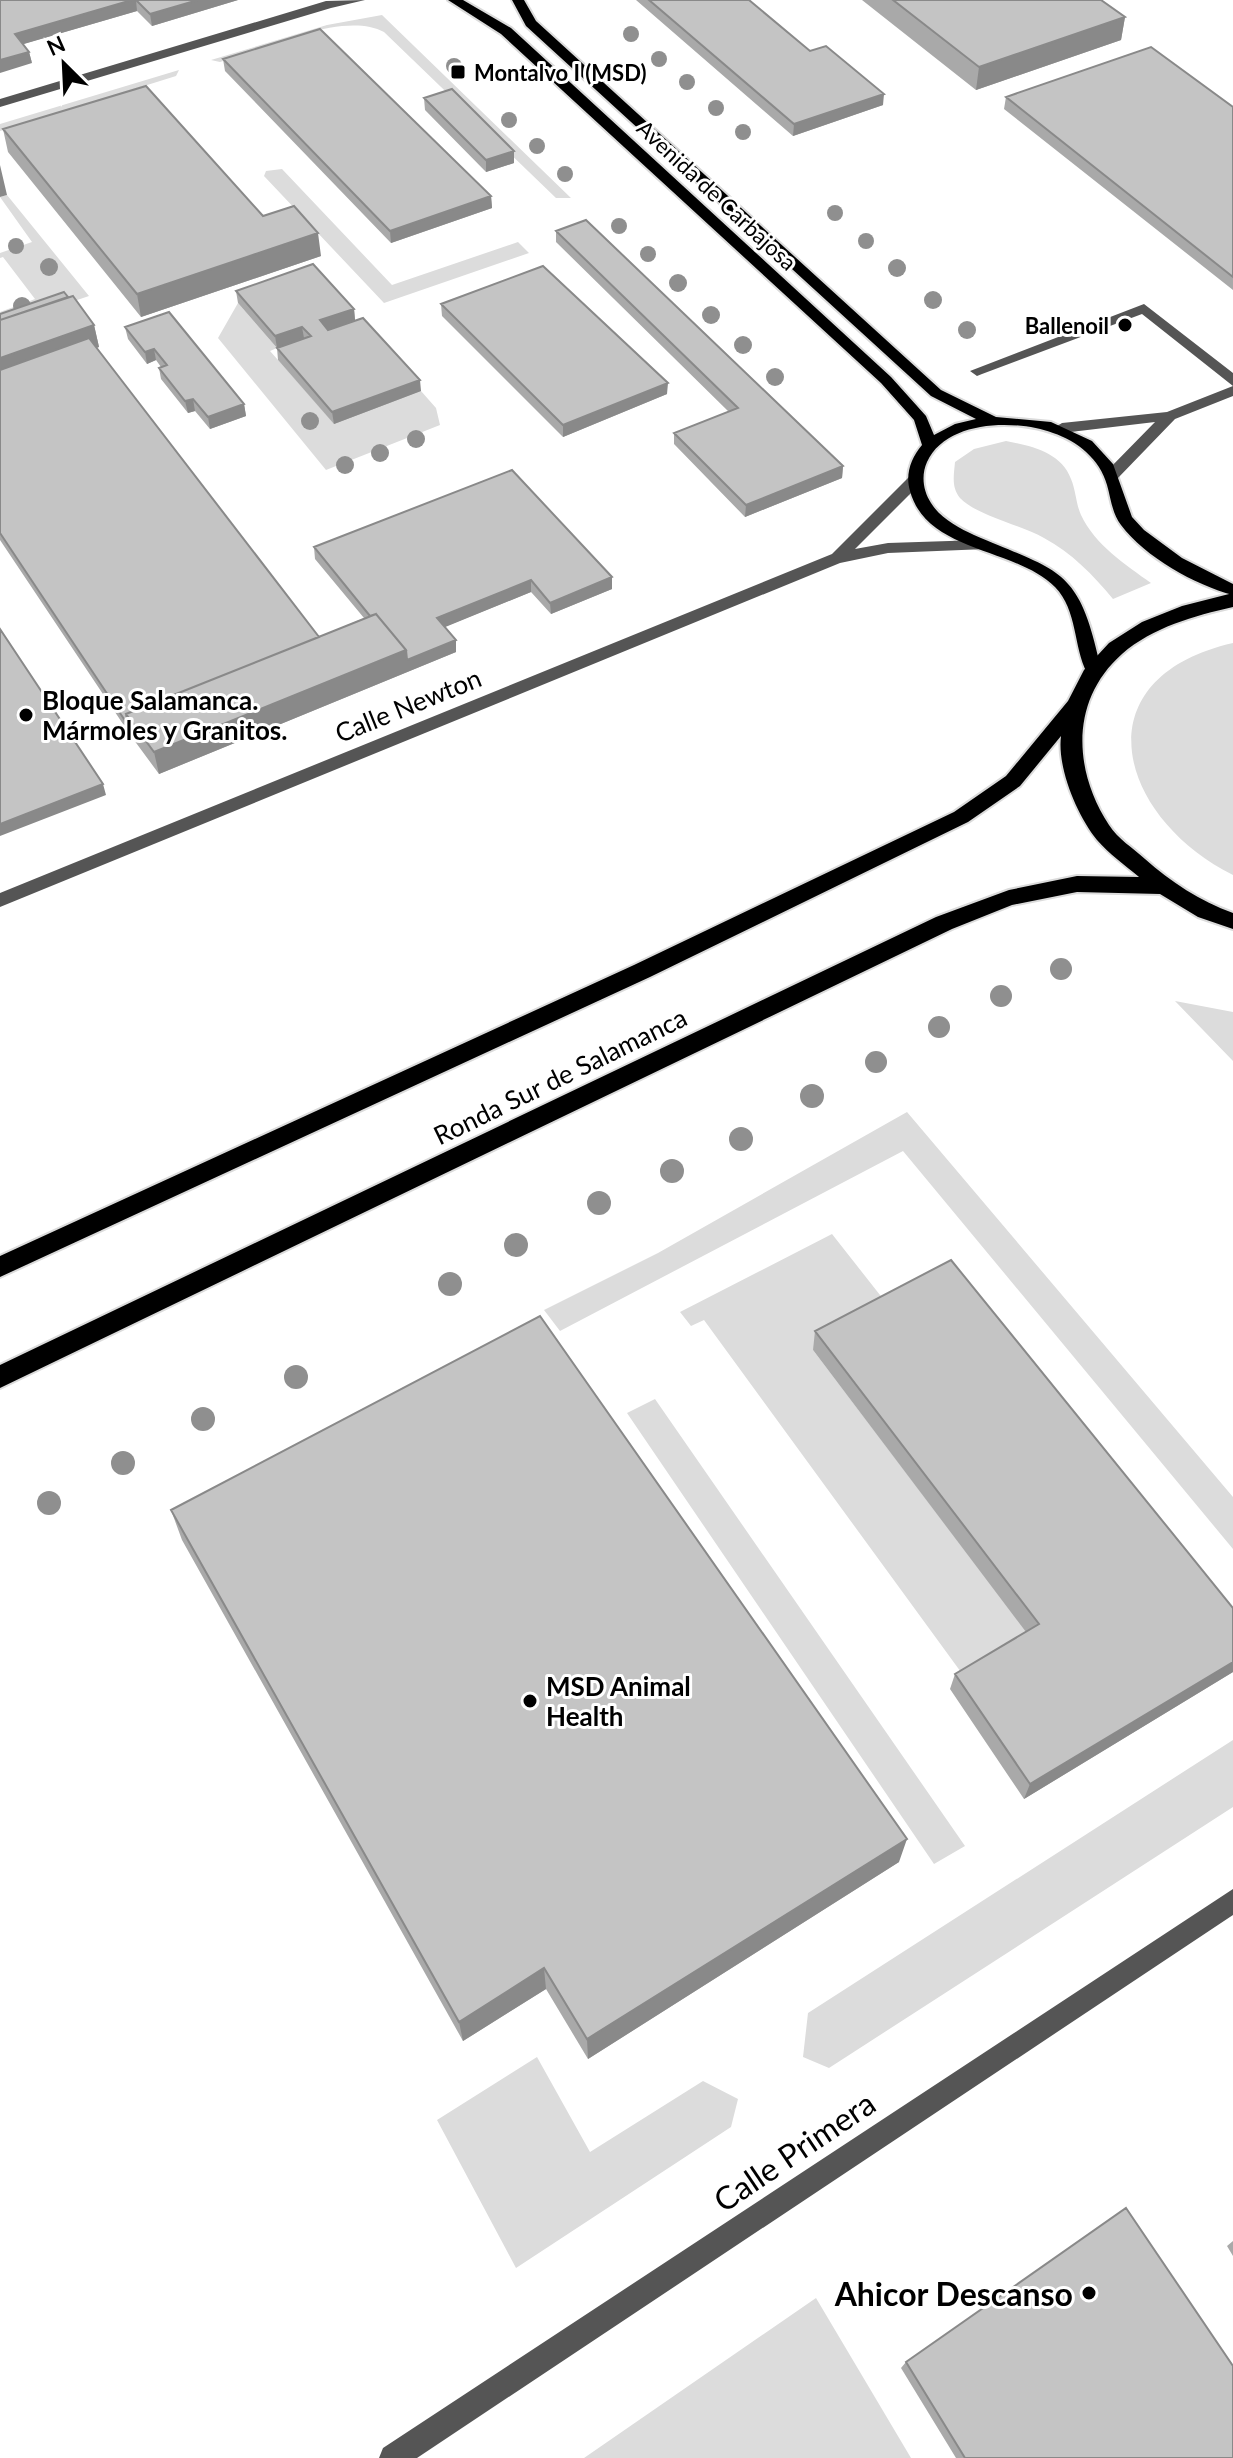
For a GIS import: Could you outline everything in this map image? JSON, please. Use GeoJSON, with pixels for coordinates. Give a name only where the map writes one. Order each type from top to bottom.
{"type":"FeatureCollection","features":[{"type":"Feature","properties":{"kind":"highway","name":"Ronda Sur de Salamanca"},"geometry":{"type":"LineString","coordinates":[[0,1267],[684,951],[961,817],[1013,781],[1074,706],[1093,669],[1121,642],[1157,620],[1200,605],[1233,600]]}},
{"type":"Feature","properties":{"kind":"highway","name":"Ronda Sur de Salamanca"},"geometry":{"type":"LineString","coordinates":[[1074,706],[1071,767],[1101,830],[1160,886],[1233,921]]}},
{"type":"Feature","properties":{"kind":"highway","name":"Ronda Sur de Salamanca"},"geometry":{"type":"LineString","coordinates":[[0,1377],[944,923],[1009,898],[1077,884],[1160,886]]}},
{"type":"Feature","properties":{"kind":"main road","name":"Avenida de Carbajosa"},"geometry":{"type":"LineString","coordinates":[[454,0],[506,31],[886,380],[921,419],[929,444],[953,430],[990,420]]}},
{"type":"Feature","properties":{"kind":"main road","name":"Avenida de Carbajosa"},"geometry":{"type":"LineString","coordinates":[[518,0],[531,23],[936,393],[990,420],[1062,428]]}},
{"type":"Feature","properties":{"kind":"main road"},"geometry":{"type":"LineString","coordinates":[[1062,428],[1086,443],[1112,475],[1125,519],[1144,539],[1172,562],[1233,590]]}},
{"type":"Feature","properties":{"kind":"main road"},"geometry":{"type":"LineString","coordinates":[[929,444],[921,457],[914,481],[929,513],[980,545],[1038,568],[1062,585],[1084,627],[1093,669]]}},
{"type":"Feature","properties":{"kind":"street"},"geometry":{"type":"LineString","coordinates":[[0,103],[333,2],[359,0]]}},
{"type":"Feature","properties":{"kind":"street"},"geometry":{"type":"LineString","coordinates":[[977,371],[1144,308],[1233,381]]}},
{"type":"Feature","properties":{"kind":"street"},"geometry":{"type":"LineString","coordinates":[[1062,428],[1170,416],[1233,391]]}},
{"type":"Feature","properties":{"kind":"street"},"geometry":{"type":"LineString","coordinates":[[1112,475],[1170,416]]}},
{"type":"Feature","properties":{"kind":"street","name":"Calle Newton"},"geometry":{"type":"LineString","coordinates":[[836,558],[914,481]]}},
{"type":"Feature","properties":{"kind":"street","name":"Calle Newton"},"geometry":{"type":"LineString","coordinates":[[0,900],[836,558],[888,548],[980,545]]}},
{"type":"Feature","properties":{"kind":"street","name":"Calle Primera"},"geometry":{"type":"LineString","coordinates":[[393,2458],[1233,1901]]}},
{"type":"Feature","properties":{"kind":"shaded area"},"geometry":{"type":"Polygon","coordinates":[[[382,15],[571,198],[556,198],[384,32],[367,26],[326,28],[220,62],[211,60],[327,25],[382,15]]]}},
{"type":"Feature","properties":{"kind":"shaded area"},"geometry":{"type":"Polygon","coordinates":[[[179,70],[176,76],[0,131],[0,124],[179,70]]]}},
{"type":"Feature","properties":{"kind":"shaded area"},"geometry":{"type":"Polygon","coordinates":[[[282,169],[392,285],[518,242],[529,253],[384,303],[264,176],[266,171],[282,169]]]}},
{"type":"Feature","properties":{"kind":"shaded area"},"geometry":{"type":"Polygon","coordinates":[[[7,195],[89,296],[0,326],[0,312],[35,299],[3,257],[0,258],[0,253],[32,242],[0,197],[7,195]]]}},
{"type":"Feature","properties":{"kind":"shaded area"},"geometry":{"type":"Polygon","coordinates":[[[238,303],[277,348],[270,351],[334,423],[421,391],[436,408],[440,425],[326,470],[218,338],[238,303]]]}},
{"type":"Feature","properties":{"kind":"shaded area"},"geometry":{"type":"Polygon","coordinates":[[[1006,441],[1035,448],[1060,462],[1071,479],[1081,515],[1094,536],[1112,554],[1151,583],[1113,599],[1064,550],[1035,533],[977,510],[960,498],[954,485],[955,462],[974,449],[1006,441]]]}},
{"type":"Feature","properties":{"kind":"shaded area"},"geometry":{"type":"Polygon","coordinates":[[[1233,643],[1233,875],[1193,850],[1162,819],[1141,785],[1132,750],[1135,716],[1152,686],[1184,661],[1233,643]]]}},
{"type":"Feature","properties":{"kind":"shaded area"},"geometry":{"type":"Polygon","coordinates":[[[1175,1001],[1233,1012],[1233,1061],[1175,1001]]]}},
{"type":"Feature","properties":{"kind":"shaded area"},"geometry":{"type":"Polygon","coordinates":[[[907,1112],[1233,1497],[1233,1549],[903,1151],[560,1331],[544,1310],[658,1253],[907,1112]]]}},
{"type":"Feature","properties":{"kind":"shaded area"},"geometry":{"type":"Polygon","coordinates":[[[832,1234],[891,1309],[813,1350],[1033,1640],[966,1679],[704,1320],[691,1326],[680,1312],[832,1234]]]}},
{"type":"Feature","properties":{"kind":"shaded area"},"geometry":{"type":"Polygon","coordinates":[[[655,1399],[965,1846],[934,1864],[627,1413],[655,1399]]]}},
{"type":"Feature","properties":{"kind":"shaded area"},"geometry":{"type":"Polygon","coordinates":[[[1233,1740],[1233,1807],[829,2068],[803,2057],[808,2013],[1233,1740]]]}},
{"type":"Feature","properties":{"kind":"shaded area"},"geometry":{"type":"Polygon","coordinates":[[[537,2057],[590,2152],[703,2081],[738,2099],[731,2127],[516,2268],[437,2120],[537,2057]]]}},
{"type":"Feature","properties":{"kind":"shaded area"},"geometry":{"type":"Polygon","coordinates":[[[816,2298],[911,2458],[584,2458],[816,2298]]]}},
{"type":"Feature","properties":{"kind":"building"},"geometry":{"type":"Polygon","coordinates":[[[0,0],[132,0],[15,34],[29,52],[0,60],[0,0]]]}},
{"type":"Feature","properties":{"kind":"building"},"geometry":{"type":"Polygon","coordinates":[[[136,0],[198,0],[150,14],[136,0]]]}},
{"type":"Feature","properties":{"kind":"building"},"geometry":{"type":"Polygon","coordinates":[[[649,0],[749,0],[810,51],[826,46],[884,94],[794,124],[649,0]]]}},
{"type":"Feature","properties":{"kind":"building"},"geometry":{"type":"Polygon","coordinates":[[[893,0],[1101,0],[1125,17],[979,67],[893,0]]]}},
{"type":"Feature","properties":{"kind":"building"},"geometry":{"type":"Polygon","coordinates":[[[320,29],[491,196],[390,231],[223,59],[320,29]]]}},
{"type":"Feature","properties":{"kind":"building"},"geometry":{"type":"Polygon","coordinates":[[[1151,47],[1233,107],[1233,277],[1006,97],[1151,47]]]}},
{"type":"Feature","properties":{"kind":"building"},"geometry":{"type":"Polygon","coordinates":[[[146,86],[263,216],[294,206],[318,233],[137,294],[3,129],[146,86]]]}},
{"type":"Feature","properties":{"kind":"building"},"geometry":{"type":"Polygon","coordinates":[[[452,89],[514,151],[486,160],[424,98],[452,89]]]}},
{"type":"Feature","properties":{"kind":"building"},"geometry":{"type":"Polygon","coordinates":[[[586,220],[843,466],[746,505],[674,433],[738,408],[556,231],[586,220]]]}},
{"type":"Feature","properties":{"kind":"building"},"geometry":{"type":"Polygon","coordinates":[[[313,264],[354,309],[320,320],[328,330],[363,318],[420,380],[332,412],[277,348],[311,336],[302,327],[275,336],[236,291],[313,264]]]}},
{"type":"Feature","properties":{"kind":"building"},"geometry":{"type":"Polygon","coordinates":[[[543,266],[668,383],[563,425],[441,304],[543,266]]]}},
{"type":"Feature","properties":{"kind":"building"},"geometry":{"type":"Polygon","coordinates":[[[64,292],[68,297],[0,320],[0,314],[64,292]]]}},
{"type":"Feature","properties":{"kind":"building"},"geometry":{"type":"Polygon","coordinates":[[[73,296],[94,325],[0,358],[0,320],[73,296]]]}},
{"type":"Feature","properties":{"kind":"building"},"geometry":{"type":"Polygon","coordinates":[[[169,312],[244,404],[208,417],[193,399],[185,401],[159,368],[167,365],[154,349],[145,352],[125,327],[169,312]]]}},
{"type":"Feature","properties":{"kind":"building"},"geometry":{"type":"Polygon","coordinates":[[[89,338],[319,637],[126,714],[128,725],[0,533],[0,370],[89,338]]]}},
{"type":"Feature","properties":{"kind":"building"},"geometry":{"type":"Polygon","coordinates":[[[512,470],[612,577],[550,603],[531,580],[437,618],[456,640],[407,660],[406,650],[376,614],[370,616],[314,547],[512,470]]]}},
{"type":"Feature","properties":{"kind":"building"},"geometry":{"type":"Polygon","coordinates":[[[376,614],[406,650],[154,752],[126,714],[376,614]]]}},
{"type":"Feature","properties":{"kind":"building","name":"Bloque Salamanca. Mármoles y Granitos."},"geometry":{"type":"Polygon","coordinates":[[[0,629],[103,784],[0,824],[0,629]]]}},
{"type":"Feature","properties":{"kind":"building"},"geometry":{"type":"Polygon","coordinates":[[[951,1260],[1233,1608],[1233,1662],[1030,1784],[955,1674],[1039,1624],[815,1331],[951,1260]]]}},
{"type":"Feature","properties":{"kind":"building","name":"MSD Animal Health"},"geometry":{"type":"Polygon","coordinates":[[[540,1316],[907,1839],[587,2039],[544,1968],[459,2022],[171,1510],[540,1316]]]}},
{"type":"Feature","properties":{"kind":"building","name":"Ahicor Descanso"},"geometry":{"type":"Polygon","coordinates":[[[1126,2208],[1233,2366],[1233,2458],[965,2458],[906,2362],[1126,2208]]]}},
{"type":"Feature","properties":{"kind":"place","name":"Montalvo I (MSD)"},"geometry":{"type":"Point","coordinates":[458,72]}},
{"type":"Feature","properties":{"kind":"place","name":"Ballenoil"},"geometry":{"type":"Point","coordinates":[1125,325]}},
{"type":"Feature","properties":{"kind":"place","name":"Bloque Salamanca. Mármoles y Granitos."},"geometry":{"type":"Point","coordinates":[26,715]}},
{"type":"Feature","properties":{"kind":"place","name":"MSD Animal Health"},"geometry":{"type":"Point","coordinates":[530,1701]}},
{"type":"Feature","properties":{"kind":"place","name":"Ahicor Descanso"},"geometry":{"type":"Point","coordinates":[1089,2293]}}]}
